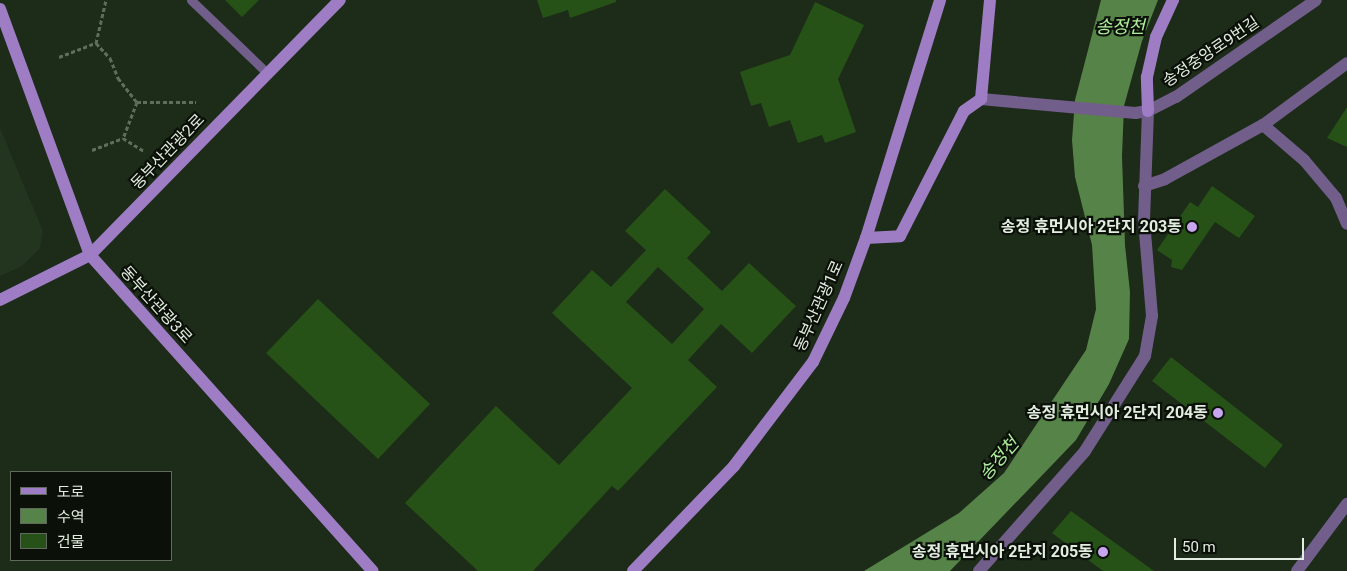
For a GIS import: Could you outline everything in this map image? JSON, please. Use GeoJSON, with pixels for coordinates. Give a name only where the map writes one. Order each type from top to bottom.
{"type":"FeatureCollection","features":[{"type":"Feature","properties":{"kind":"street","name":"동부산관광2로"},"geometry":{"type":"LineString","coordinates":[[0,300],[90,255],[340,0]]}},
{"type":"Feature","properties":{"kind":"street","name":"동부산관광1로"},"geometry":{"type":"LineString","coordinates":[[633,571],[734,466],[813,362],[844,298],[866,238],[940,0]]}},
{"type":"Feature","properties":{"kind":"street"},"geometry":{"type":"LineString","coordinates":[[981,99],[990,0]]}},
{"type":"Feature","properties":{"kind":"street"},"geometry":{"type":"LineString","coordinates":[[979,571],[1085,451],[1145,356],[1152,316],[1141,112],[1154,45],[1173,0]]}},
{"type":"Feature","properties":{"kind":"street","name":"송정중앙로9번길"},"geometry":{"type":"LineString","coordinates":[[1141,112],[1176,97],[1316,0]]}},
{"type":"Feature","properties":{"kind":"street","name":"동부산관광3로"},"geometry":{"type":"LineString","coordinates":[[0,9],[90,255],[373,571]]}},
{"type":"Feature","properties":{"kind":"street"},"geometry":{"type":"LineString","coordinates":[[1144,186],[1165,178],[1263,125],[1347,63]]}},
{"type":"Feature","properties":{"kind":"street"},"geometry":{"type":"LineString","coordinates":[[866,238],[900,236],[964,111],[981,99],[1141,112]]}},
{"type":"Feature","properties":{"kind":"street"},"geometry":{"type":"LineString","coordinates":[[1263,125],[1304,160],[1336,198],[1347,224]]}},
{"type":"Feature","properties":{"kind":"street"},"geometry":{"type":"LineString","coordinates":[[1297,571],[1347,504]]}},
{"type":"Feature","properties":{"kind":"lane"},"geometry":{"type":"LineString","coordinates":[[191,0],[267,73]]}},
{"type":"Feature","properties":{"kind":"path"},"geometry":{"type":"LineString","coordinates":[[96,43],[106,0]]}},
{"type":"Feature","properties":{"kind":"path"},"geometry":{"type":"LineString","coordinates":[[59,57],[96,43]]}},
{"type":"Feature","properties":{"kind":"path"},"geometry":{"type":"LineString","coordinates":[[96,43],[110,58],[118,78],[137,102]]}},
{"type":"Feature","properties":{"kind":"path"},"geometry":{"type":"LineString","coordinates":[[137,102],[196,102]]}},
{"type":"Feature","properties":{"kind":"path"},"geometry":{"type":"LineString","coordinates":[[92,150],[122,138],[137,102]]}},
{"type":"Feature","properties":{"kind":"path"},"geometry":{"type":"LineString","coordinates":[[122,138],[145,152]]}},
{"type":"Feature","properties":{"kind":"shaded area"},"geometry":{"type":"Polygon","coordinates":[[[0,128],[43,231],[40,248],[22,266],[0,276],[0,128]]]}},
{"type":"Feature","properties":{"kind":"water","name":"송정천"},"geometry":{"type":"Polygon","coordinates":[[[1101,0],[1158,0],[1142,41],[1124,106],[1122,156],[1125,245],[1130,292],[1129,339],[1109,384],[1076,440],[950,571],[864,571],[959,513],[1004,473],[1086,350],[1096,309],[1092,245],[1075,177],[1072,140],[1075,100],[1101,0]]]}},
{"type":"Feature","properties":{"kind":"building"},"geometry":{"type":"Polygon","coordinates":[[[225,0],[259,0],[242,17],[225,0]]]}},
{"type":"Feature","properties":{"kind":"building"},"geometry":{"type":"Polygon","coordinates":[[[537,0],[616,0],[616,2],[570,18],[568,10],[543,18],[537,0]]]}},
{"type":"Feature","properties":{"kind":"building"},"geometry":{"type":"Polygon","coordinates":[[[815,2],[864,25],[838,79],[856,132],[825,143],[822,135],[798,143],[790,120],[769,127],[761,103],[751,106],[740,72],[790,55],[815,2]]]}},
{"type":"Feature","properties":{"kind":"building"},"geometry":{"type":"Polygon","coordinates":[[[1347,107],[1347,147],[1327,138],[1347,107]]]}},
{"type":"Feature","properties":{"kind":"building","name":"송정 휴먼시아 2단지 203동"},"geometry":{"type":"Polygon","coordinates":[[[1212,186],[1255,216],[1239,238],[1215,222],[1182,270],[1171,267],[1172,260],[1157,250],[1190,202],[1198,207],[1212,186]]]}},
{"type":"Feature","properties":{"kind":"building"},"geometry":{"type":"Polygon","coordinates":[[[665,189],[711,232],[687,258],[722,291],[749,263],[796,306],[752,353],[721,324],[688,360],[717,387],[618,491],[612,486],[533,571],[478,571],[405,503],[496,406],[559,465],[632,388],[552,313],[592,270],[611,287],[646,250],[625,231],[665,189]],[[658,267],[626,302],[672,344],[704,309],[658,267]]]}},
{"type":"Feature","properties":{"kind":"building"},"geometry":{"type":"Polygon","coordinates":[[[318,299],[430,404],[378,459],[266,353],[318,299]]]}},
{"type":"Feature","properties":{"kind":"building","name":"송정 휴먼시아 2단지 204동"},"geometry":{"type":"Polygon","coordinates":[[[1171,357],[1283,445],[1265,468],[1152,381],[1171,357]]]}},
{"type":"Feature","properties":{"kind":"building","name":"송정 휴먼시아 2단지 205동"},"geometry":{"type":"Polygon","coordinates":[[[1071,511],[1154,571],[1103,571],[1052,533],[1071,511]]]}},
{"type":"Feature","properties":{"kind":"place","name":"송정 휴먼시아 2단지 203동"},"geometry":{"type":"Point","coordinates":[1192,227]}},
{"type":"Feature","properties":{"kind":"place","name":"송정 휴먼시아 2단지 204동"},"geometry":{"type":"Point","coordinates":[1218,413]}},
{"type":"Feature","properties":{"kind":"place","name":"송정 휴먼시아 2단지 205동"},"geometry":{"type":"Point","coordinates":[1103,552]}}]}
